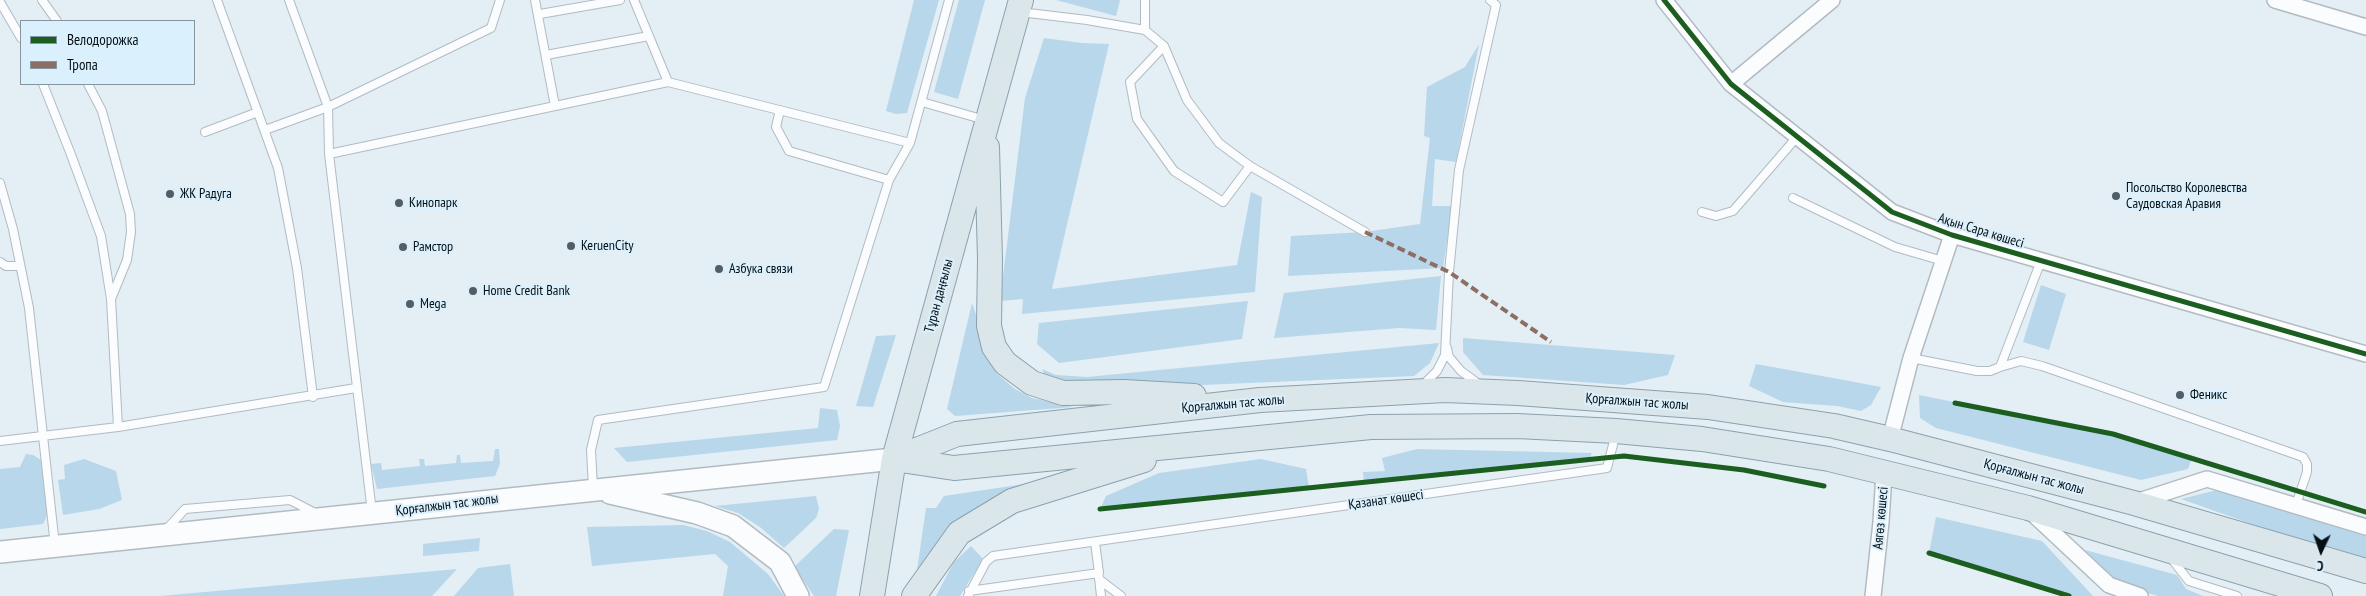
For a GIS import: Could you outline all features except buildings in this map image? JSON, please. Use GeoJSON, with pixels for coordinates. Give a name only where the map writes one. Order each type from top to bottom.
{"type":"FeatureCollection","features":[{"type":"Feature","properties":{"kind":"main road","name":"Тұран даңғылы"},"geometry":{"type":"LineString","coordinates":[[872,596],[894,459],[1019,6]]}},
{"type":"Feature","properties":{"kind":"main road"},"geometry":{"type":"LineString","coordinates":[[986,121],[990,260],[989,326],[994,346],[1005,363],[1032,383],[1063,393],[1124,392],[1260,400]]}},
{"type":"Feature","properties":{"kind":"main road","name":"Қорғалжын тас жолы"},"geometry":{"type":"LineString","coordinates":[[894,459],[957,434],[1260,400],[1445,390],[1708,407],[1834,426],[1890,439],[2134,503],[2366,572]]}},
{"type":"Feature","properties":{"kind":"main road","name":"Қорғалжын тас жолы"},"geometry":{"type":"LineString","coordinates":[[0,552],[894,459],[954,468],[1371,427],[1517,426],[1616,431],[1758,447],[1829,459],[2028,508],[2320,596]]}},
{"type":"Feature","properties":{"kind":"main road","name":"Аягөз көшесі"},"geometry":{"type":"LineString","coordinates":[[1884,473],[1890,439]]}},
{"type":"Feature","properties":{"kind":"main road"},"geometry":{"type":"LineString","coordinates":[[914,596],[959,533],[1012,501],[1194,444]]}},
{"type":"Feature","properties":{"kind":"main road"},"geometry":{"type":"LineString","coordinates":[[593,489],[697,513],[732,526],[780,562],[798,596]]}},
{"type":"Feature","properties":{"kind":"street","name":"Ақын Сара көшесі"},"geometry":{"type":"LineString","coordinates":[[1664,0],[1731,84],[1892,212],[1952,235],[2366,354]]}},
{"type":"Feature","properties":{"kind":"street"},"geometry":{"type":"LineString","coordinates":[[1731,84],[1832,0]]}},
{"type":"Feature","properties":{"kind":"street"},"geometry":{"type":"LineString","coordinates":[[2275,0],[2366,27]]}},
{"type":"Feature","properties":{"kind":"street"},"geometry":{"type":"LineString","coordinates":[[1890,439],[1911,358],[1952,235]]}},
{"type":"Feature","properties":{"kind":"street","name":"Аягөз көшесі"},"geometry":{"type":"LineString","coordinates":[[1873,596],[1884,473]]}},
{"type":"Feature","properties":{"kind":"street"},"geometry":{"type":"LineString","coordinates":[[2134,503],[2207,479],[2366,527]]}},
{"type":"Feature","properties":{"kind":"street"},"geometry":{"type":"LineString","coordinates":[[2028,508],[2109,585],[2140,596]]}},
{"type":"Feature","properties":{"kind":"lane"},"geometry":{"type":"LineString","coordinates":[[42,0],[56,20]]}},
{"type":"Feature","properties":{"kind":"lane"},"geometry":{"type":"LineString","coordinates":[[217,0],[278,168],[297,268],[313,397]]}},
{"type":"Feature","properties":{"kind":"lane"},"geometry":{"type":"LineString","coordinates":[[289,0],[328,107],[329,154],[372,514]]}},
{"type":"Feature","properties":{"kind":"lane"},"geometry":{"type":"LineString","coordinates":[[265,130],[328,107],[491,28],[500,0]]}},
{"type":"Feature","properties":{"kind":"lane"},"geometry":{"type":"LineString","coordinates":[[535,0],[540,14],[555,106]]}},
{"type":"Feature","properties":{"kind":"lane"},"geometry":{"type":"LineString","coordinates":[[540,14],[620,0]]}},
{"type":"Feature","properties":{"kind":"lane"},"geometry":{"type":"LineString","coordinates":[[634,0],[668,82]]}},
{"type":"Feature","properties":{"kind":"lane"},"geometry":{"type":"LineString","coordinates":[[593,489],[591,450],[598,420],[824,387],[890,180],[910,143],[949,0]]}},
{"type":"Feature","properties":{"kind":"lane"},"geometry":{"type":"LineString","coordinates":[[1145,0],[1145,30]]}},
{"type":"Feature","properties":{"kind":"lane"},"geometry":{"type":"LineString","coordinates":[[1410,392],[1424,384],[1437,372],[1445,355],[1449,272],[1459,170],[1496,4],[1490,0]]}},
{"type":"Feature","properties":{"kind":"lane"},"geometry":{"type":"LineString","coordinates":[[0,2],[20,36]]}},
{"type":"Feature","properties":{"kind":"lane"},"geometry":{"type":"LineString","coordinates":[[1019,6],[1145,30],[1164,46],[1187,100],[1219,143],[1250,166],[1365,232]]}},
{"type":"Feature","properties":{"kind":"lane"},"geometry":{"type":"LineString","coordinates":[[546,54],[649,36]]}},
{"type":"Feature","properties":{"kind":"lane"},"geometry":{"type":"LineString","coordinates":[[1164,46],[1130,82],[1136,119],[1174,171],[1223,202],[1250,166]]}},
{"type":"Feature","properties":{"kind":"lane"},"geometry":{"type":"LineString","coordinates":[[329,154],[668,82],[910,143]]}},
{"type":"Feature","properties":{"kind":"lane"},"geometry":{"type":"LineString","coordinates":[[43,85],[101,236],[110,299],[118,427]]}},
{"type":"Feature","properties":{"kind":"lane"},"geometry":{"type":"LineString","coordinates":[[89,85],[102,111],[130,214],[131,232],[127,260],[110,299]]}},
{"type":"Feature","properties":{"kind":"lane"},"geometry":{"type":"LineString","coordinates":[[922,102],[986,121]]}},
{"type":"Feature","properties":{"kind":"lane"},"geometry":{"type":"LineString","coordinates":[[780,110],[776,127],[789,151],[890,180]]}},
{"type":"Feature","properties":{"kind":"lane"},"geometry":{"type":"LineString","coordinates":[[205,132],[258,112]]}},
{"type":"Feature","properties":{"kind":"lane"},"geometry":{"type":"LineString","coordinates":[[1702,212],[1716,216],[1733,211],[1798,137]]}},
{"type":"Feature","properties":{"kind":"lane"},"geometry":{"type":"LineString","coordinates":[[0,183],[13,229],[29,308],[55,546]]}},
{"type":"Feature","properties":{"kind":"lane"},"geometry":{"type":"LineString","coordinates":[[1793,198],[1895,247],[1943,261]]}},
{"type":"Feature","properties":{"kind":"lane"},"geometry":{"type":"LineString","coordinates":[[2000,367],[2042,261]]}},
{"type":"Feature","properties":{"kind":"lane"},"geometry":{"type":"LineString","coordinates":[[0,262],[6,266],[20,266]]}},
{"type":"Feature","properties":{"kind":"lane"},"geometry":{"type":"LineString","coordinates":[[1446,341],[1449,357],[1461,371],[1478,384],[1494,392]]}},
{"type":"Feature","properties":{"kind":"lane"},"geometry":{"type":"LineString","coordinates":[[1911,358],[1990,371],[2021,361],[2042,366],[2304,457],[2307,464],[2307,472],[2296,505]]}},
{"type":"Feature","properties":{"kind":"lane"},"geometry":{"type":"LineString","coordinates":[[0,440],[118,427],[313,397],[356,388]]}},
{"type":"Feature","properties":{"kind":"lane","name":"Қазанат көшесі"},"geometry":{"type":"LineString","coordinates":[[1095,542],[1607,468],[1616,431]]}},
{"type":"Feature","properties":{"kind":"lane"},"geometry":{"type":"LineString","coordinates":[[968,594],[986,562],[994,556],[1095,542],[1101,596]]}},
{"type":"Feature","properties":{"kind":"lane"},"geometry":{"type":"LineString","coordinates":[[2163,549],[2189,581],[2237,596]]}},
{"type":"Feature","properties":{"kind":"lane"},"geometry":{"type":"LineString","coordinates":[[968,594],[1099,577],[1121,596]]}},
{"type":"Feature","properties":{"kind":"shaded area"},"geometry":{"type":"Polygon","coordinates":[[[914,0],[939,0],[907,113],[896,114],[886,111],[914,0]]]}},
{"type":"Feature","properties":{"kind":"shaded area"},"geometry":{"type":"Polygon","coordinates":[[[959,0],[985,0],[958,99],[934,92],[959,0]]]}},
{"type":"Feature","properties":{"kind":"shaded area"},"geometry":{"type":"Polygon","coordinates":[[[1056,0],[1120,0],[1116,16],[1056,0]]]}},
{"type":"Feature","properties":{"kind":"shaded area"},"geometry":{"type":"Polygon","coordinates":[[[1044,38],[1109,44],[1052,289],[1237,265],[1251,192],[1262,197],[1255,292],[1022,314],[1023,299],[1000,301],[1025,98],[1044,38]]]}},
{"type":"Feature","properties":{"kind":"shaded area"},"geometry":{"type":"Polygon","coordinates":[[[1479,44],[1456,162],[1435,159],[1432,206],[1452,206],[1443,268],[1288,276],[1291,236],[1365,232],[1420,224],[1430,138],[1424,136],[1427,87],[1465,67],[1479,44]]]}},
{"type":"Feature","properties":{"kind":"shaded area"},"geometry":{"type":"Polygon","coordinates":[[[1441,276],[1436,330],[1399,328],[1274,338],[1284,293],[1441,276]]]}},
{"type":"Feature","properties":{"kind":"shaded area"},"geometry":{"type":"Polygon","coordinates":[[[2041,285],[2066,294],[2049,350],[2023,342],[2041,285]]]}},
{"type":"Feature","properties":{"kind":"shaded area"},"geometry":{"type":"Polygon","coordinates":[[[1248,301],[1242,339],[1059,363],[1037,344],[1039,323],[1248,301]]]}},
{"type":"Feature","properties":{"kind":"shaded area"},"geometry":{"type":"Polygon","coordinates":[[[972,303],[996,373],[1015,389],[1032,398],[1074,407],[955,416],[947,409],[972,303]]]}},
{"type":"Feature","properties":{"kind":"shaded area"},"geometry":{"type":"Polygon","coordinates":[[[896,335],[873,407],[856,406],[876,336],[896,335]]]}},
{"type":"Feature","properties":{"kind":"shaded area"},"geometry":{"type":"Polygon","coordinates":[[[1463,338],[1675,355],[1668,375],[1624,385],[1483,375],[1463,352],[1463,338]]]}},
{"type":"Feature","properties":{"kind":"shaded area"},"geometry":{"type":"Polygon","coordinates":[[[1439,343],[1430,363],[1414,376],[1202,385],[1137,381],[1053,381],[1045,376],[1042,369],[1056,375],[1087,377],[1439,343]]]}},
{"type":"Feature","properties":{"kind":"shaded area"},"geometry":{"type":"Polygon","coordinates":[[[1756,364],[1881,387],[1871,405],[1861,411],[1837,406],[1783,402],[1749,386],[1756,364]]]}},
{"type":"Feature","properties":{"kind":"shaded area"},"geometry":{"type":"Polygon","coordinates":[[[1919,395],[2113,434],[2192,458],[2188,469],[2141,480],[1936,428],[1920,418],[1919,395]]]}},
{"type":"Feature","properties":{"kind":"shaded area"},"geometry":{"type":"Polygon","coordinates":[[[820,408],[837,410],[840,426],[837,440],[627,462],[614,448],[818,428],[820,408]]]}},
{"type":"Feature","properties":{"kind":"shaded area"},"geometry":{"type":"Polygon","coordinates":[[[495,449],[499,449],[500,464],[495,476],[377,489],[371,464],[381,463],[382,470],[420,466],[419,459],[424,459],[425,466],[456,463],[457,455],[460,455],[461,463],[493,461],[495,449]]]}},
{"type":"Feature","properties":{"kind":"shaded area"},"geometry":{"type":"Polygon","coordinates":[[[1417,449],[1592,453],[1589,460],[1364,483],[1363,472],[1385,471],[1382,458],[1417,449]]]}},
{"type":"Feature","properties":{"kind":"shaded area"},"geometry":{"type":"Polygon","coordinates":[[[26,454],[33,455],[41,460],[50,510],[43,524],[0,529],[0,469],[20,467],[26,454]]]}},
{"type":"Feature","properties":{"kind":"shaded area"},"geometry":{"type":"Polygon","coordinates":[[[84,459],[116,471],[122,500],[99,509],[63,515],[58,480],[65,479],[64,465],[84,459]]]}},
{"type":"Feature","properties":{"kind":"shaded area"},"geometry":{"type":"Polygon","coordinates":[[[1261,459],[1306,469],[1309,488],[1100,509],[1106,496],[1159,473],[1261,459]]]}},
{"type":"Feature","properties":{"kind":"shaded area"},"geometry":{"type":"Polygon","coordinates":[[[1031,483],[992,499],[953,526],[915,584],[926,508],[936,508],[944,496],[1031,483]]]}},
{"type":"Feature","properties":{"kind":"shaded area"},"geometry":{"type":"Polygon","coordinates":[[[2217,490],[2366,536],[2366,560],[2277,533],[2181,499],[2217,490]]]}},
{"type":"Feature","properties":{"kind":"shaded area"},"geometry":{"type":"Polygon","coordinates":[[[816,496],[819,509],[816,518],[784,548],[760,527],[738,513],[715,506],[816,496]]]}},
{"type":"Feature","properties":{"kind":"shaded area"},"geometry":{"type":"Polygon","coordinates":[[[1936,517],[2042,541],[2093,596],[2069,596],[1929,553],[1936,517]]]}},
{"type":"Feature","properties":{"kind":"shaded area"},"geometry":{"type":"Polygon","coordinates":[[[683,525],[707,531],[730,542],[768,574],[784,596],[723,596],[728,566],[715,554],[592,566],[587,527],[683,525]]]}},
{"type":"Feature","properties":{"kind":"shaded area"},"geometry":{"type":"Polygon","coordinates":[[[834,529],[849,530],[836,596],[814,596],[794,567],[834,529]]]}},
{"type":"Feature","properties":{"kind":"shaded area"},"geometry":{"type":"Polygon","coordinates":[[[480,538],[479,551],[423,556],[423,544],[480,538]]]}},
{"type":"Feature","properties":{"kind":"shaded area"},"geometry":{"type":"Polygon","coordinates":[[[971,546],[983,559],[960,596],[936,596],[954,562],[971,546]]]}},
{"type":"Feature","properties":{"kind":"shaded area"},"geometry":{"type":"Polygon","coordinates":[[[2085,550],[2177,575],[2186,589],[2203,596],[2158,596],[2120,585],[2085,550]]]}},
{"type":"Feature","properties":{"kind":"shaded area"},"geometry":{"type":"Polygon","coordinates":[[[510,564],[514,596],[454,596],[478,568],[510,564]]]}},
{"type":"Feature","properties":{"kind":"shaded area"},"geometry":{"type":"Polygon","coordinates":[[[457,569],[432,596],[161,596],[457,569]]]}},
{"type":"Feature","properties":{"kind":"marked path"},"geometry":{"type":"LineString","coordinates":[[1365,232],[1449,272],[1551,342]]}},
{"type":"Feature","properties":{"kind":"cycle path"},"geometry":{"type":"LineString","coordinates":[[1664,0],[1731,84],[1892,212],[1952,235],[2366,354]]}},
{"type":"Feature","properties":{"kind":"cycle path"},"geometry":{"type":"LineString","coordinates":[[1955,403],[2113,434],[2366,512]]}},
{"type":"Feature","properties":{"kind":"cycle path"},"geometry":{"type":"LineString","coordinates":[[1100,509],[1624,456],[1744,470],[1824,486]]}},
{"type":"Feature","properties":{"kind":"cycle path"},"geometry":{"type":"LineString","coordinates":[[1929,553],[2069,596]]}},
{"type":"Feature","properties":{"kind":"place","name":"ЖК Радуга"},"geometry":{"type":"Point","coordinates":[170,194]}},
{"type":"Feature","properties":{"kind":"place","name":"Посольство Королевства Саудовская Аравия"},"geometry":{"type":"Point","coordinates":[2116,196]}},
{"type":"Feature","properties":{"kind":"place","name":"Кинопарк"},"geometry":{"type":"Point","coordinates":[399,203]}},
{"type":"Feature","properties":{"kind":"place","name":"KeruenCity"},"geometry":{"type":"Point","coordinates":[571,246]}},
{"type":"Feature","properties":{"kind":"place","name":"Рамстор"},"geometry":{"type":"Point","coordinates":[403,247]}},
{"type":"Feature","properties":{"kind":"place","name":"Азбука связи"},"geometry":{"type":"Point","coordinates":[719,269]}},
{"type":"Feature","properties":{"kind":"place","name":"Home Credit Bank"},"geometry":{"type":"Point","coordinates":[473,291]}},
{"type":"Feature","properties":{"kind":"place","name":"Mega"},"geometry":{"type":"Point","coordinates":[410,304]}},
{"type":"Feature","properties":{"kind":"place","name":"Феникс"},"geometry":{"type":"Point","coordinates":[2180,395]}}]}
